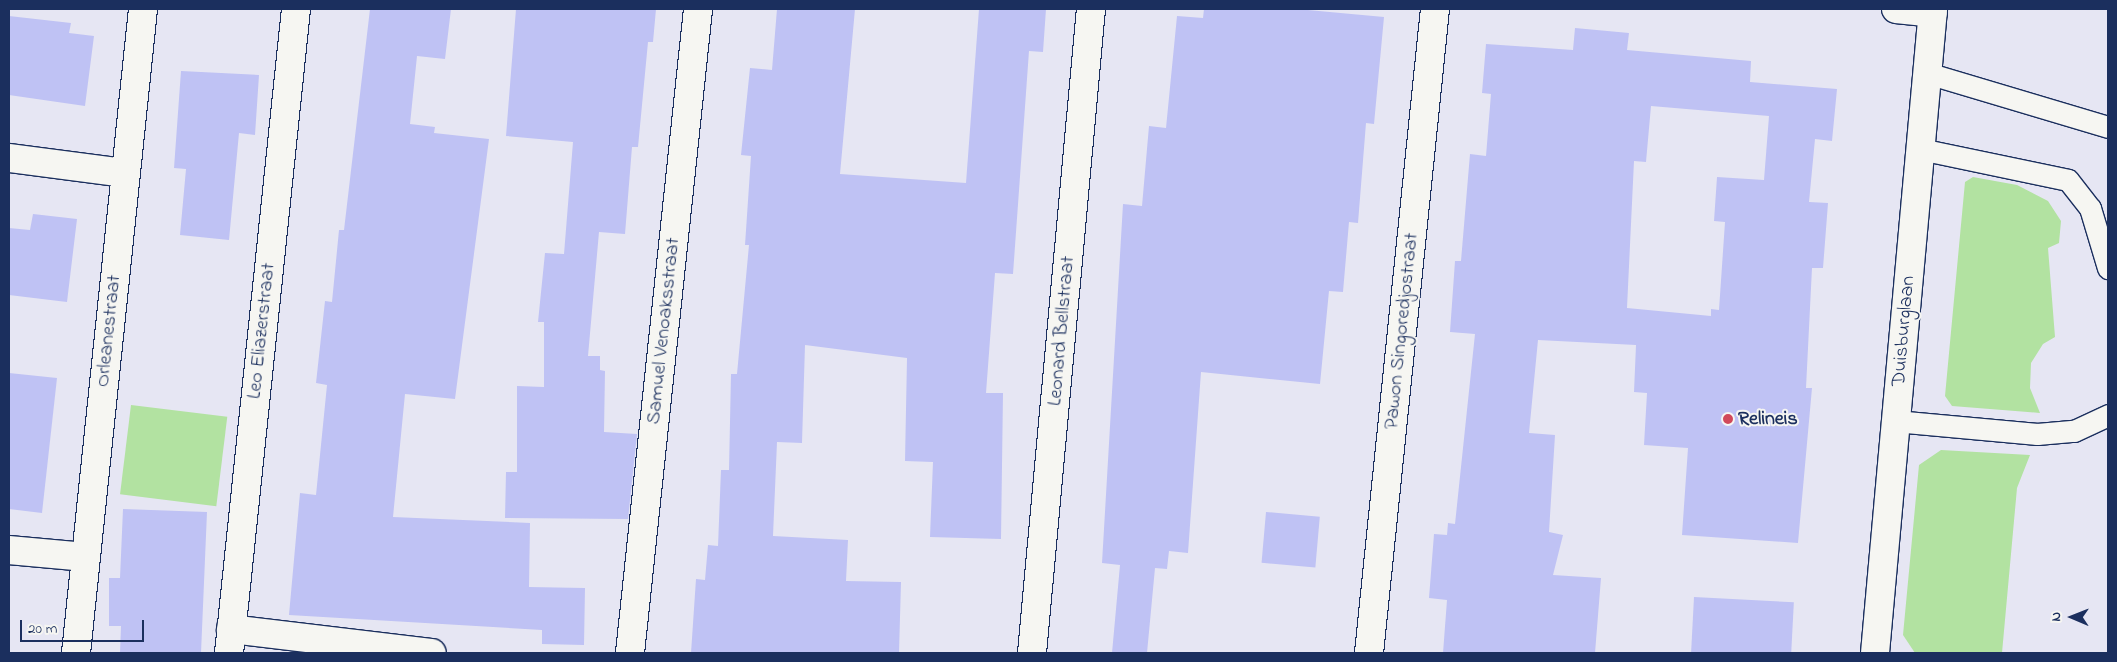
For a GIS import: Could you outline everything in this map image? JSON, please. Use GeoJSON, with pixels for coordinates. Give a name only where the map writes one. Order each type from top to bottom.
{"type":"FeatureCollection","features":[{"type":"Feature","properties":{"kind":"street","name":"Orleanestraat"},"geometry":{"type":"LineString","coordinates":[[76,653],[143,9]]}},
{"type":"Feature","properties":{"kind":"street","name":"Leo Eliazerstraat"},"geometry":{"type":"LineString","coordinates":[[230,641],[296,9]]}},
{"type":"Feature","properties":{"kind":"street","name":"Samuel Venoaksstraat"},"geometry":{"type":"LineString","coordinates":[[630,653],[698,9]]}},
{"type":"Feature","properties":{"kind":"street","name":"Leonard Bellstraat"},"geometry":{"type":"LineString","coordinates":[[1032,653],[1091,9]]}},
{"type":"Feature","properties":{"kind":"street","name":"Pawon Singoredjostraat"},"geometry":{"type":"LineString","coordinates":[[1369,653],[1435,9]]}},
{"type":"Feature","properties":{"kind":"street"},"geometry":{"type":"LineString","coordinates":[[1896,9],[1933,11]]}},
{"type":"Feature","properties":{"kind":"street","name":"Duisburglaan"},"geometry":{"type":"LineString","coordinates":[[1875,653],[1933,11]]}},
{"type":"Feature","properties":{"kind":"street"},"geometry":{"type":"LineString","coordinates":[[9,158],[125,173]]}},
{"type":"Feature","properties":{"kind":"street"},"geometry":{"type":"LineString","coordinates":[[9,550],[86,557]]}},
{"type":"Feature","properties":{"kind":"street"},"geometry":{"type":"LineString","coordinates":[[230,641],[432,653]]}},
{"type":"Feature","properties":{"kind":"lane"},"geometry":{"type":"LineString","coordinates":[[1927,73],[2108,127]]}},
{"type":"Feature","properties":{"kind":"lane"},"geometry":{"type":"LineString","coordinates":[[1920,149],[2068,180],[2090,208],[2108,268]]}},
{"type":"Feature","properties":{"kind":"lane"},"geometry":{"type":"LineString","coordinates":[[1896,421],[2037,434],[2074,431],[2108,415]]}},
{"type":"Feature","properties":{"kind":"green space"},"geometry":{"type":"Polygon","coordinates":[[[1973,177],[2017,185],[2048,201],[2061,221],[2059,243],[2048,248],[2055,337],[2043,344],[2031,363],[2030,388],[2040,413],[1952,406],[1945,396],[1965,182],[1973,177]]]}},
{"type":"Feature","properties":{"kind":"green space"},"geometry":{"type":"Polygon","coordinates":[[[131,405],[227,417],[216,506],[120,494],[131,405]]]}},
{"type":"Feature","properties":{"kind":"green space"},"geometry":{"type":"Polygon","coordinates":[[[1941,450],[2030,455],[2017,488],[2002,653],[1915,653],[1903,635],[1919,465],[1941,450]]]}},
{"type":"Feature","properties":{"kind":"building"},"geometry":{"type":"Polygon","coordinates":[[[370,9],[451,9],[445,59],[417,56],[410,124],[435,127],[434,133],[489,139],[455,399],[405,394],[393,517],[530,523],[529,587],[585,588],[584,645],[542,644],[542,630],[289,615],[300,493],[316,495],[327,385],[316,383],[325,301],[332,302],[339,230],[344,230],[370,9]]]}},
{"type":"Feature","properties":{"kind":"building"},"geometry":{"type":"Polygon","coordinates":[[[516,9],[656,9],[653,42],[648,42],[638,147],[632,147],[625,234],[599,232],[588,356],[600,356],[600,370],[605,371],[604,432],[637,434],[628,519],[505,518],[506,472],[517,472],[517,386],[544,387],[544,322],[538,322],[545,253],[564,254],[573,142],[506,136],[516,9]]]}},
{"type":"Feature","properties":{"kind":"building"},"geometry":{"type":"Polygon","coordinates":[[[777,9],[855,9],[840,174],[966,183],[979,9],[1046,9],[1043,52],[1029,51],[1013,274],[995,273],[986,393],[1003,393],[1001,539],[930,537],[933,462],[905,461],[907,358],[805,345],[802,443],[777,442],[773,536],[848,540],[846,581],[901,582],[899,653],[691,653],[696,579],[705,580],[708,545],[718,546],[721,470],[729,470],[731,374],[737,374],[749,245],[745,245],[751,156],[741,155],[750,68],[772,70],[777,9]]]}},
{"type":"Feature","properties":{"kind":"building"},"geometry":{"type":"Polygon","coordinates":[[[1204,9],[1297,9],[1384,17],[1374,124],[1366,123],[1358,223],[1349,222],[1343,292],[1329,291],[1320,384],[1201,372],[1188,553],[1169,551],[1167,569],[1155,568],[1147,653],[1112,653],[1120,565],[1102,563],[1123,204],[1142,206],[1149,126],[1166,128],[1177,16],[1203,18],[1204,9]]]}},
{"type":"Feature","properties":{"kind":"building"},"geometry":{"type":"Polygon","coordinates":[[[9,16],[71,23],[69,33],[94,36],[85,106],[9,95],[9,16]]]}},
{"type":"Feature","properties":{"kind":"building"},"geometry":{"type":"Polygon","coordinates":[[[1575,28],[1629,33],[1627,50],[1751,61],[1750,82],[1837,89],[1832,141],[1815,139],[1809,202],[1828,203],[1823,268],[1812,268],[1806,388],[1812,388],[1798,543],[1682,535],[1688,448],[1644,445],[1647,393],[1634,392],[1636,345],[1538,340],[1529,433],[1555,435],[1549,532],[1563,535],[1553,575],[1601,578],[1595,653],[1443,653],[1447,600],[1429,598],[1434,534],[1447,535],[1448,523],[1455,524],[1475,334],[1450,332],[1455,261],[1461,261],[1470,154],[1486,156],[1491,94],[1482,93],[1486,44],[1573,50],[1575,28]],[[1651,106],[1646,162],[1634,161],[1627,308],[1711,316],[1711,309],[1719,310],[1725,222],[1714,221],[1717,177],[1764,180],[1769,116],[1651,106]]]}},
{"type":"Feature","properties":{"kind":"building"},"geometry":{"type":"Polygon","coordinates":[[[181,71],[259,75],[255,135],[239,133],[229,240],[180,235],[186,169],[174,168],[181,71]]]}},
{"type":"Feature","properties":{"kind":"building"},"geometry":{"type":"Polygon","coordinates":[[[33,214],[77,219],[67,302],[9,295],[9,228],[30,230],[33,214]]]}},
{"type":"Feature","properties":{"kind":"building"},"geometry":{"type":"Polygon","coordinates":[[[9,373],[57,378],[42,513],[9,509],[9,373]]]}},
{"type":"Feature","properties":{"kind":"building"},"geometry":{"type":"Polygon","coordinates":[[[123,509],[207,512],[201,653],[120,653],[121,626],[109,626],[109,578],[120,578],[123,509]]]}},
{"type":"Feature","properties":{"kind":"building"},"geometry":{"type":"Polygon","coordinates":[[[1266,512],[1320,517],[1315,568],[1262,563],[1266,512]]]}},
{"type":"Feature","properties":{"kind":"building"},"geometry":{"type":"Polygon","coordinates":[[[1694,597],[1794,602],[1791,653],[1691,653],[1694,597]]]}},
{"type":"Feature","properties":{"kind":"place","name":"Relineis"},"geometry":{"type":"Point","coordinates":[1728,419]}}]}
